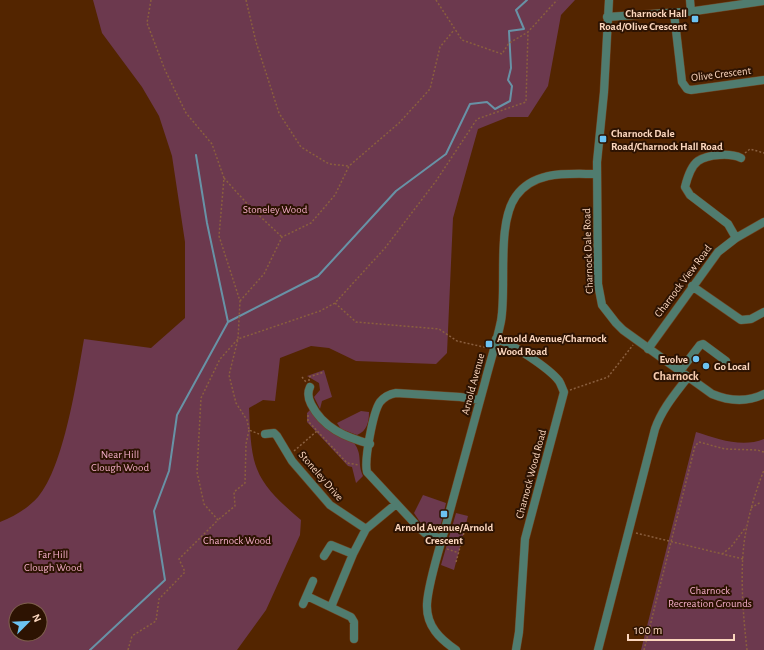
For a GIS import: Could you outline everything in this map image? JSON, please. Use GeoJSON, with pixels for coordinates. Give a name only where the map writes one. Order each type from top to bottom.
{"type":"FeatureCollection","features":[{"type":"Feature","properties":{"kind":"street","name":"Charnock Dale Road"},"geometry":{"type":"LineString","coordinates":[[609,0],[604,92],[596,174],[599,295],[607,313],[616,323],[648,349],[712,394],[728,399],[749,400],[764,394]]}},
{"type":"Feature","properties":{"kind":"street"},"geometry":{"type":"LineString","coordinates":[[690,0],[691,12]]}},
{"type":"Feature","properties":{"kind":"street"},"geometry":{"type":"LineString","coordinates":[[607,17],[691,12],[764,1]]}},
{"type":"Feature","properties":{"kind":"street","name":"Olive Crescent"},"geometry":{"type":"LineString","coordinates":[[674,13],[682,82],[686,89],[690,90],[764,80]]}},
{"type":"Feature","properties":{"kind":"street"},"geometry":{"type":"LineString","coordinates":[[736,238],[728,224],[690,195],[685,187],[698,162],[711,157],[733,155],[742,158]]}},
{"type":"Feature","properties":{"kind":"street","name":"Arnold Avenue"},"geometry":{"type":"LineString","coordinates":[[456,650],[435,633],[428,614],[428,594],[494,350],[503,309],[506,225],[508,213],[516,195],[524,188],[544,176],[555,174],[596,174]]}},
{"type":"Feature","properties":{"kind":"street","name":"Charnock View Road"},"geometry":{"type":"LineString","coordinates":[[648,349],[718,252],[736,238],[764,222]]}},
{"type":"Feature","properties":{"kind":"street"},"geometry":{"type":"LineString","coordinates":[[692,286],[741,320],[751,319],[764,312]]}},
{"type":"Feature","properties":{"kind":"street"},"geometry":{"type":"LineString","coordinates":[[496,338],[507,342],[550,372],[559,381],[564,392]]}},
{"type":"Feature","properties":{"kind":"street"},"geometry":{"type":"LineString","coordinates":[[680,371],[700,345],[703,344],[726,361]]}},
{"type":"Feature","properties":{"kind":"street"},"geometry":{"type":"LineString","coordinates":[[598,650],[659,417],[688,377]]}},
{"type":"Feature","properties":{"kind":"street"},"geometry":{"type":"LineString","coordinates":[[310,387],[307,391],[308,399],[320,419],[339,433],[370,444]]}},
{"type":"Feature","properties":{"kind":"street","name":"Charnock Wood Road"},"geometry":{"type":"LineString","coordinates":[[516,650],[519,632],[525,539],[564,392]]}},
{"type":"Feature","properties":{"kind":"street"},"geometry":{"type":"LineString","coordinates":[[442,539],[425,533],[419,528],[370,477],[366,465],[377,408],[382,400],[390,394],[453,396],[480,400]]}},
{"type":"Feature","properties":{"kind":"street","name":"Stoneley Drive"},"geometry":{"type":"LineString","coordinates":[[265,434],[274,433],[289,456],[330,504],[366,529]]}},
{"type":"Feature","properties":{"kind":"street"},"geometry":{"type":"LineString","coordinates":[[330,607],[353,554],[366,529],[396,504]]}},
{"type":"Feature","properties":{"kind":"street"},"geometry":{"type":"LineString","coordinates":[[324,556],[329,546],[334,545],[353,554]]}},
{"type":"Feature","properties":{"kind":"street"},"geometry":{"type":"LineString","coordinates":[[313,581],[305,600],[330,607],[353,619],[354,639]]}},
{"type":"Feature","properties":{"kind":"path"},"geometry":{"type":"LineString","coordinates":[[150,0],[147,23],[165,70],[186,113],[212,144],[224,178],[250,207],[282,237]]}},
{"type":"Feature","properties":{"kind":"path"},"geometry":{"type":"LineString","coordinates":[[246,0],[256,42],[279,113],[301,147],[328,164],[349,166]]}},
{"type":"Feature","properties":{"kind":"path"},"geometry":{"type":"LineString","coordinates":[[436,0],[454,30],[462,40],[502,54],[509,43],[528,32],[557,0]]}},
{"type":"Feature","properties":{"kind":"path"},"geometry":{"type":"LineString","coordinates":[[240,301],[264,274],[282,237],[311,223],[335,196],[349,166],[399,123],[430,89],[440,47],[454,30]]}},
{"type":"Feature","properties":{"kind":"path"},"geometry":{"type":"LineString","coordinates":[[218,520],[204,504],[197,472],[201,398],[220,359],[238,340],[320,311],[335,303],[385,248],[436,180],[477,119],[526,102],[528,32]]}},
{"type":"Feature","properties":{"kind":"path"},"geometry":{"type":"LineString","coordinates":[[742,158],[746,151],[750,149],[764,153]]}},
{"type":"Feature","properties":{"kind":"path"},"geometry":{"type":"LineString","coordinates":[[128,650],[132,636],[156,621],[159,599],[185,572],[179,560],[218,520],[235,506],[234,492],[245,483],[246,444],[249,430],[247,420],[236,403],[229,376],[238,340],[240,301],[219,236],[224,178]]}},
{"type":"Feature","properties":{"kind":"path"},"geometry":{"type":"LineString","coordinates":[[335,303],[356,322],[439,329],[457,341],[494,350]]}},
{"type":"Feature","properties":{"kind":"path"},"geometry":{"type":"LineString","coordinates":[[564,392],[608,377],[636,340]]}},
{"type":"Feature","properties":{"kind":"path"},"geometry":{"type":"LineString","coordinates":[[310,387],[309,377],[324,372]]}},
{"type":"Feature","properties":{"kind":"path"},"geometry":{"type":"LineString","coordinates":[[314,410],[307,416],[308,421],[347,463],[366,465]]}},
{"type":"Feature","properties":{"kind":"path"},"geometry":{"type":"LineString","coordinates":[[249,430],[256,434],[265,434]]}},
{"type":"Feature","properties":{"kind":"path"},"geometry":{"type":"LineString","coordinates":[[289,456],[317,431]]}},
{"type":"Feature","properties":{"kind":"path"},"geometry":{"type":"LineString","coordinates":[[644,650],[695,446],[699,442],[724,449],[757,450],[764,452]]}},
{"type":"Feature","properties":{"kind":"path"},"geometry":{"type":"LineString","coordinates":[[747,650],[743,559],[751,508],[764,470]]}},
{"type":"Feature","properties":{"kind":"path"},"geometry":{"type":"LineString","coordinates":[[751,508],[761,502]]}},
{"type":"Feature","properties":{"kind":"path"},"geometry":{"type":"LineString","coordinates":[[722,554],[735,543],[748,521]]}},
{"type":"Feature","properties":{"kind":"path"},"geometry":{"type":"LineString","coordinates":[[456,562],[466,525]]}},
{"type":"Feature","properties":{"kind":"path"},"geometry":{"type":"LineString","coordinates":[[445,528],[463,534]]}},
{"type":"Feature","properties":{"kind":"path"},"geometry":{"type":"LineString","coordinates":[[629,531],[743,559]]}},
{"type":"Feature","properties":{"kind":"path"},"geometry":{"type":"LineString","coordinates":[[440,548],[459,553]]}},
{"type":"Feature","properties":{"kind":"green space"},"geometry":{"type":"Polygon","coordinates":[[[93,0],[575,0],[561,15],[548,86],[528,117],[508,117],[478,129],[453,218],[447,353],[436,364],[356,361],[329,348],[311,346],[280,358],[275,401],[263,400],[249,408],[253,455],[257,469],[270,491],[301,520],[300,535],[266,610],[237,650],[0,650],[0,522],[16,515],[30,505],[38,497],[47,483],[55,465],[68,422],[84,339],[151,348],[185,318],[185,242],[172,156],[159,116],[142,87],[102,33],[93,0]]]}},
{"type":"Feature","properties":{"kind":"green space"},"geometry":{"type":"Polygon","coordinates":[[[324,370],[332,397],[322,401],[320,409],[314,397],[320,390],[319,383],[307,376],[324,370]]]}},
{"type":"Feature","properties":{"kind":"green space"},"geometry":{"type":"Polygon","coordinates":[[[310,410],[319,422],[354,443],[357,447],[363,476],[356,483],[352,467],[348,466],[307,422],[307,413],[310,410]]]}},
{"type":"Feature","properties":{"kind":"green space"},"geometry":{"type":"Polygon","coordinates":[[[361,411],[369,412],[368,423],[363,431],[357,435],[341,429],[337,423],[361,411]]]}},
{"type":"Feature","properties":{"kind":"green space","name":"Charnock Recreation Grounds"},"geometry":{"type":"Polygon","coordinates":[[[696,432],[721,440],[739,443],[756,442],[764,439],[764,650],[641,650],[696,432]]]}},
{"type":"Feature","properties":{"kind":"green space"},"geometry":{"type":"Polygon","coordinates":[[[423,495],[446,503],[441,524],[430,528],[420,522],[414,513],[423,495]]]}},
{"type":"Feature","properties":{"kind":"green space"},"geometry":{"type":"Polygon","coordinates":[[[456,513],[468,516],[454,570],[441,565],[456,513]]]}},
{"type":"Feature","properties":{"kind":"waterway"},"geometry":{"type":"LineString","coordinates":[[90,650],[165,580],[154,511],[169,471],[177,415],[228,322],[318,276],[396,191],[446,154],[470,104],[487,102],[495,109],[510,101],[512,86],[508,80],[511,68],[509,31],[524,29],[516,10],[527,0]]}},
{"type":"Feature","properties":{"kind":"waterway"},"geometry":{"type":"LineString","coordinates":[[196,155],[207,223],[228,322]]}},
{"type":"Feature","properties":{"kind":"place","name":"Charnock Hall Road/Olive Crescent"},"geometry":{"type":"Point","coordinates":[695,19]}},
{"type":"Feature","properties":{"kind":"place","name":"Charnock Dale Road/Charnock Hall Road"},"geometry":{"type":"Point","coordinates":[603,139]}},
{"type":"Feature","properties":{"kind":"place","name":"Arnold Avenue/Charnock Wood Road"},"geometry":{"type":"Point","coordinates":[489,344]}},
{"type":"Feature","properties":{"kind":"place","name":"Evolve"},"geometry":{"type":"Point","coordinates":[696,359]}},
{"type":"Feature","properties":{"kind":"place","name":"Go Local"},"geometry":{"type":"Point","coordinates":[706,366]}},
{"type":"Feature","properties":{"kind":"place","name":"Arnold Avenue/Arnold Crescent"},"geometry":{"type":"Point","coordinates":[444,514]}},
{"type":"Feature","properties":{"kind":"district","name":"Charnock"},"geometry":{"type":"Point","coordinates":[676,376]}},
{"type":"Feature","properties":{"kind":"park label","name":"Stoneley Wood"},"geometry":{"type":"Point","coordinates":[275,209]}},
{"type":"Feature","properties":{"kind":"park label","name":"Near Hill Clough Wood"},"geometry":{"type":"Point","coordinates":[120,460]}},
{"type":"Feature","properties":{"kind":"park label","name":"Charnock Wood"},"geometry":{"type":"Point","coordinates":[237,540]}},
{"type":"Feature","properties":{"kind":"park label","name":"Far Hill Clough Wood"},"geometry":{"type":"Point","coordinates":[53,560]}}]}
